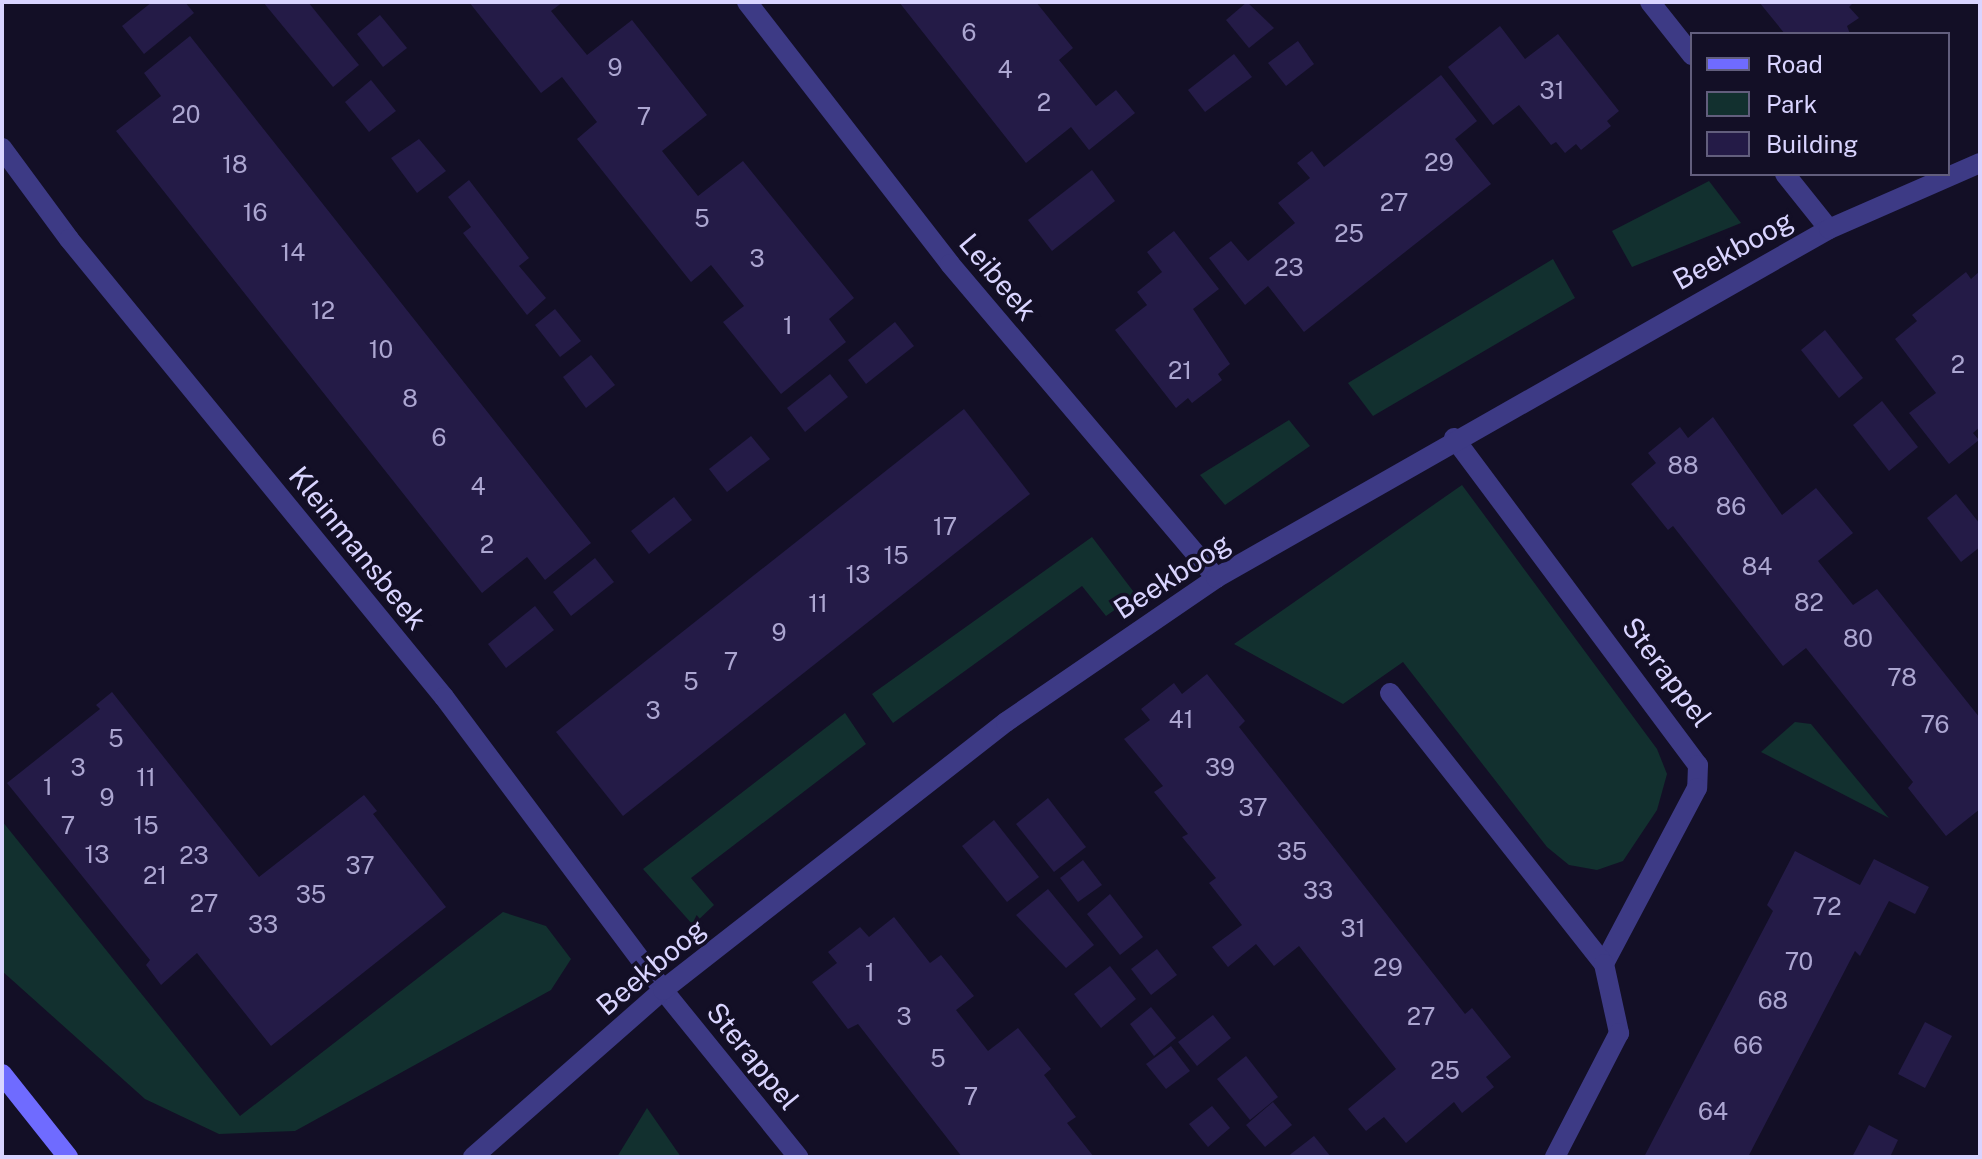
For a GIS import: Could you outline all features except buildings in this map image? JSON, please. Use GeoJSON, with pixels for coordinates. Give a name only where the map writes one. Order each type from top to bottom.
{"type":"FeatureCollection","features":[{"type":"Feature","properties":{"kind":"street","name":"Leibeek"},"geometry":{"type":"LineString","coordinates":[[747,2],[950,264],[1216,578]]}},
{"type":"Feature","properties":{"kind":"street"},"geometry":{"type":"LineString","coordinates":[[1650,2],[1690,52]]}},
{"type":"Feature","properties":{"kind":"street","name":"Kleinmansbeek"},"geometry":{"type":"LineString","coordinates":[[2,148],[69,239],[444,697],[663,990]]}},
{"type":"Feature","properties":{"kind":"street","name":"Beekboog"},"geometry":{"type":"LineString","coordinates":[[473,1157],[663,990],[1006,722],[1216,578],[1454,438],[1829,229],[1980,163]]}},
{"type":"Feature","properties":{"kind":"street"},"geometry":{"type":"LineString","coordinates":[[1787,176],[1829,229]]}},
{"type":"Feature","properties":{"kind":"street","name":"Sterappel"},"geometry":{"type":"LineString","coordinates":[[1454,438],[1698,765],[1697,788],[1604,964]]}},
{"type":"Feature","properties":{"kind":"street"},"geometry":{"type":"LineString","coordinates":[[1390,693],[1604,964],[1619,1033],[1555,1157]]}},
{"type":"Feature","properties":{"kind":"street","name":"Sterappel"},"geometry":{"type":"LineString","coordinates":[[663,990],[798,1157]]}},
{"type":"Feature","properties":{"kind":"street"},"geometry":{"type":"LineString","coordinates":[[2,1074],[68,1157]]}},
{"type":"Feature","properties":{"kind":"green space"},"geometry":{"type":"Polygon","coordinates":[[[1709,181],[1741,223],[1632,267],[1612,231],[1709,181]]]}},
{"type":"Feature","properties":{"kind":"green space"},"geometry":{"type":"Polygon","coordinates":[[[1553,259],[1575,298],[1373,416],[1348,383],[1553,259]]]}},
{"type":"Feature","properties":{"kind":"green space"},"geometry":{"type":"Polygon","coordinates":[[[1289,420],[1310,446],[1225,505],[1200,475],[1289,420]]]}},
{"type":"Feature","properties":{"kind":"green space"},"geometry":{"type":"Polygon","coordinates":[[[1462,485],[1657,749],[1667,774],[1657,810],[1623,861],[1597,870],[1569,865],[1547,847],[1403,662],[1343,704],[1234,644],[1462,485]]]}},
{"type":"Feature","properties":{"kind":"green space"},"geometry":{"type":"Polygon","coordinates":[[[1092,537],[1136,595],[1106,616],[1082,586],[893,723],[872,694],[1092,537]]]}},
{"type":"Feature","properties":{"kind":"green space"},"geometry":{"type":"Polygon","coordinates":[[[845,713],[866,744],[691,878],[714,905],[693,925],[643,869],[845,713]]]}},
{"type":"Feature","properties":{"kind":"green space"},"geometry":{"type":"Polygon","coordinates":[[[1795,722],[1811,724],[1889,818],[1761,752],[1795,722]]]}},
{"type":"Feature","properties":{"kind":"green space"},"geometry":{"type":"Polygon","coordinates":[[[2,821],[240,1116],[503,912],[546,926],[571,959],[551,990],[295,1131],[219,1134],[145,1099],[2,971],[2,821]]]}},
{"type":"Feature","properties":{"kind":"green space"},"geometry":{"type":"Polygon","coordinates":[[[647,1108],[681,1157],[617,1157],[647,1108]]]}}]}
